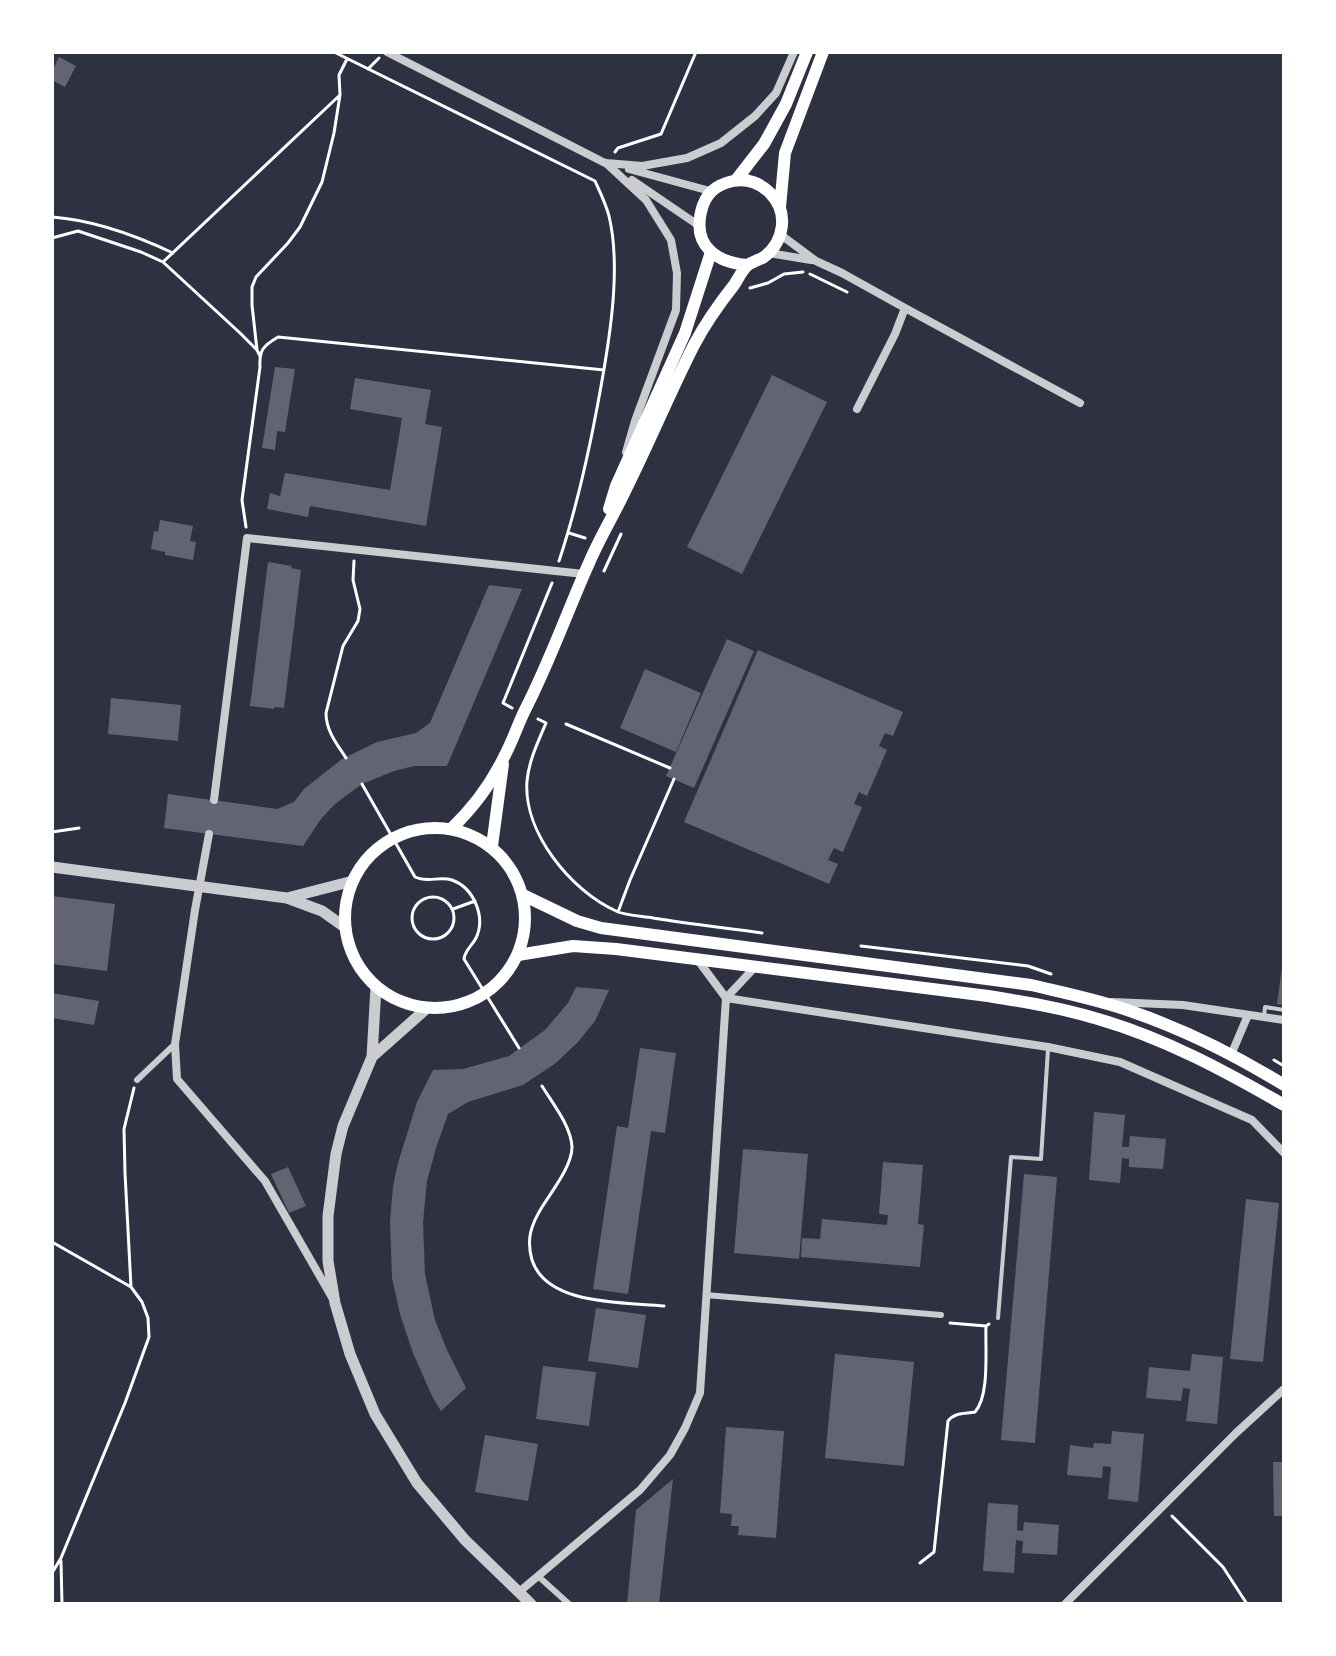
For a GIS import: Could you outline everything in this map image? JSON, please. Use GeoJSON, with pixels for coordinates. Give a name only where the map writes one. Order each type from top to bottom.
{"type":"FeatureCollection","features":[{"type":"Feature","properties":{"kind":"main road"},"geometry":{"type":"LineString","coordinates":[[736,180],[764,144],[786,104],[807,52]]}},
{"type":"Feature","properties":{"kind":"main road"},"geometry":{"type":"LineString","coordinates":[[451,829],[471,810],[504,757],[603,531],[626,490],[694,344],[715,309],[748,265],[769,253],[781,235],[785,153],[823,52]]}},
{"type":"Feature","properties":{"kind":"main road"},"geometry":{"type":"LineString","coordinates":[[748,265],[722,260],[703,241],[698,225],[703,202],[710,191],[736,180],[762,186],[773,195],[780,207]]}},
{"type":"Feature","properties":{"kind":"main road"},"geometry":{"type":"LineString","coordinates":[[603,531],[616,486],[685,333],[711,252]]}},
{"type":"Feature","properties":{"kind":"main road"},"geometry":{"type":"LineString","coordinates":[[492,846],[504,757]]}},
{"type":"Feature","properties":{"kind":"main road"},"geometry":{"type":"LineString","coordinates":[[422,829],[466,832],[492,846],[514,873],[523,895],[526,923],[518,955],[505,977],[483,996],[455,1007],[426,1009],[399,1002],[376,987],[357,964],[346,936],[348,892],[370,855],[394,837],[422,829]]}},
{"type":"Feature","properties":{"kind":"main road"},"geometry":{"type":"LineString","coordinates":[[523,895],[577,921],[601,928],[1031,985],[1131,1011],[1171,1026],[1284,1085]]}},
{"type":"Feature","properties":{"kind":"main road"},"geometry":{"type":"LineString","coordinates":[[518,955],[573,946],[616,949],[1039,1004],[1098,1018],[1147,1037],[1210,1064],[1284,1105]]}},
{"type":"Feature","properties":{"kind":"street"},"geometry":{"type":"LineString","coordinates":[[386,52],[606,163],[698,225]]}},
{"type":"Feature","properties":{"kind":"street"},"geometry":{"type":"LineString","coordinates":[[606,163],[642,166],[687,158],[721,143],[755,116],[776,93],[794,52]]}},
{"type":"Feature","properties":{"kind":"street"},"geometry":{"type":"LineString","coordinates":[[606,163],[710,191]]}},
{"type":"Feature","properties":{"kind":"street"},"geometry":{"type":"LineString","coordinates":[[606,163],[646,200],[671,240],[677,273],[676,310],[635,421],[616,486]]}},
{"type":"Feature","properties":{"kind":"street"},"geometry":{"type":"LineString","coordinates":[[781,235],[816,261],[1080,403]]}},
{"type":"Feature","properties":{"kind":"street"},"geometry":{"type":"LineString","coordinates":[[769,253],[816,261]]}},
{"type":"Feature","properties":{"kind":"street"},"geometry":{"type":"LineString","coordinates":[[857,409],[905,308]]}},
{"type":"Feature","properties":{"kind":"street"},"geometry":{"type":"LineString","coordinates":[[214,800],[247,538],[584,574]]}},
{"type":"Feature","properties":{"kind":"street"},"geometry":{"type":"LineString","coordinates":[[209,834],[175,1044],[177,1079],[265,1181],[335,1303]]}},
{"type":"Feature","properties":{"kind":"street"},"geometry":{"type":"LineString","coordinates":[[52,867],[287,898],[322,911],[346,928]]}},
{"type":"Feature","properties":{"kind":"street"},"geometry":{"type":"LineString","coordinates":[[287,898],[353,881]]}},
{"type":"Feature","properties":{"kind":"street"},"geometry":{"type":"LineString","coordinates":[[697,959],[726,998],[1048,1047],[1120,1062],[1252,1120],[1284,1153]]}},
{"type":"Feature","properties":{"kind":"street"},"geometry":{"type":"LineString","coordinates":[[519,1592],[640,1490],[670,1455],[700,1393],[726,998],[756,966]]}},
{"type":"Feature","properties":{"kind":"street"},"geometry":{"type":"LineString","coordinates":[[376,987],[372,1057],[343,1126],[336,1154],[328,1216],[328,1261],[335,1303],[350,1354],[375,1414],[417,1483],[465,1540],[531,1604]]}},
{"type":"Feature","properties":{"kind":"street"},"geometry":{"type":"LineString","coordinates":[[1099,1002],[1183,1005],[1284,1020]]}},
{"type":"Feature","properties":{"kind":"street"},"geometry":{"type":"LineString","coordinates":[[372,1057],[426,1009]]}},
{"type":"Feature","properties":{"kind":"street"},"geometry":{"type":"LineString","coordinates":[[1231,1055],[1248,1015]]}},
{"type":"Feature","properties":{"kind":"street"},"geometry":{"type":"LineString","coordinates":[[137,1080],[175,1044]]}},
{"type":"Feature","properties":{"kind":"street"},"geometry":{"type":"LineString","coordinates":[[706,1295],[941,1315]]}},
{"type":"Feature","properties":{"kind":"street"},"geometry":{"type":"LineString","coordinates":[[1065,1604],[1284,1389]]}},
{"type":"Feature","properties":{"kind":"street"},"geometry":{"type":"LineString","coordinates":[[538,1576],[569,1604]]}},
{"type":"Feature","properties":{"kind":"lane"},"geometry":{"type":"LineString","coordinates":[[1264,1017],[1265,1007],[1284,1010]]}},
{"type":"Feature","properties":{"kind":"lane"},"geometry":{"type":"LineString","coordinates":[[998,1318],[1011,1157],[1041,1159],[1048,1047]]}},
{"type":"Feature","properties":{"kind":"path"},"geometry":{"type":"LineString","coordinates":[[334,52],[595,181],[608,214],[613,238],[613,313],[583,477],[550,591],[503,703]]}},
{"type":"Feature","properties":{"kind":"path"},"geometry":{"type":"LineString","coordinates":[[368,69],[386,52]]}},
{"type":"Feature","properties":{"kind":"path"},"geometry":{"type":"LineString","coordinates":[[595,181],[618,148],[661,134],[696,52]]}},
{"type":"Feature","properties":{"kind":"path"},"geometry":{"type":"LineString","coordinates":[[260,356],[252,287],[256,277],[288,243],[308,214],[322,182],[334,133],[340,95],[339,75],[347,59]]}},
{"type":"Feature","properties":{"kind":"path"},"geometry":{"type":"LineString","coordinates":[[163,262],[340,95]]}},
{"type":"Feature","properties":{"kind":"path"},"geometry":{"type":"LineString","coordinates":[[52,217],[124,232],[173,253]]}},
{"type":"Feature","properties":{"kind":"path"},"geometry":{"type":"LineString","coordinates":[[52,238],[78,231],[163,262],[257,350]]}},
{"type":"Feature","properties":{"kind":"path"},"geometry":{"type":"LineString","coordinates":[[750,288],[784,274],[806,272],[856,296]]}},
{"type":"Feature","properties":{"kind":"path"},"geometry":{"type":"LineString","coordinates":[[247,538],[242,500],[260,356],[265,344],[278,337],[604,370]]}},
{"type":"Feature","properties":{"kind":"path"},"geometry":{"type":"LineString","coordinates":[[604,571],[626,523]]}},
{"type":"Feature","properties":{"kind":"path"},"geometry":{"type":"LineString","coordinates":[[346,758],[326,723],[326,713],[343,646],[358,621],[360,609],[353,580],[355,550]]}},
{"type":"Feature","properties":{"kind":"path"},"geometry":{"type":"LineString","coordinates":[[546,723],[530,760],[527,784],[530,809],[541,840],[554,860],[576,882],[618,912],[674,779]]}},
{"type":"Feature","properties":{"kind":"path"},"geometry":{"type":"LineString","coordinates":[[566,724],[670,768]]}},
{"type":"Feature","properties":{"kind":"path"},"geometry":{"type":"LineString","coordinates":[[362,784],[415,877],[420,880],[452,880],[466,889],[475,901],[480,918],[477,936],[464,959],[519,1048]]}},
{"type":"Feature","properties":{"kind":"path"},"geometry":{"type":"LineString","coordinates":[[52,832],[79,828]]}},
{"type":"Feature","properties":{"kind":"path"},"geometry":{"type":"LineString","coordinates":[[436,896],[446,900],[453,909],[455,920],[451,931],[442,938],[431,939],[420,935],[413,927],[411,915],[424,898],[436,896]]}},
{"type":"Feature","properties":{"kind":"path"},"geometry":{"type":"LineString","coordinates":[[453,909],[475,901]]}},
{"type":"Feature","properties":{"kind":"path"},"geometry":{"type":"LineString","coordinates":[[131,1287],[124,1129],[137,1080]]}},
{"type":"Feature","properties":{"kind":"path"},"geometry":{"type":"LineString","coordinates":[[542,1086],[565,1125],[572,1148],[568,1164],[530,1229],[530,1250],[536,1270],[563,1293],[583,1298],[664,1306]]}},
{"type":"Feature","properties":{"kind":"path"},"geometry":{"type":"LineString","coordinates":[[52,1242],[131,1287],[142,1302],[148,1318],[149,1337],[125,1403],[52,1573]]}},
{"type":"Feature","properties":{"kind":"path"},"geometry":{"type":"LineString","coordinates":[[924,1313],[931,1321],[986,1326],[998,1318]]}},
{"type":"Feature","properties":{"kind":"path"},"geometry":{"type":"LineString","coordinates":[[920,1563],[934,1552],[948,1421],[958,1414],[975,1412],[982,1403],[986,1326]]}},
{"type":"Feature","properties":{"kind":"path"},"geometry":{"type":"LineString","coordinates":[[1170,1513],[1223,1567],[1247,1604]]}},
{"type":"Feature","properties":{"kind":"path"},"geometry":{"type":"LineString","coordinates":[[61,1558],[62,1604]]}},
{"type":"Feature","properties":{"kind":"building"},"geometry":{"type":"Polygon","coordinates":[[[59,57],[76,66],[65,87],[52,80],[52,71],[59,57]]]}},
{"type":"Feature","properties":{"kind":"building"},"geometry":{"type":"Polygon","coordinates":[[[275,367],[295,369],[285,432],[277,431],[275,450],[262,448],[275,367]]]}},
{"type":"Feature","properties":{"kind":"building"},"geometry":{"type":"Polygon","coordinates":[[[772,375],[827,402],[742,574],[687,547],[772,375]]]}},
{"type":"Feature","properties":{"kind":"building"},"geometry":{"type":"Polygon","coordinates":[[[355,378],[431,390],[425,424],[442,427],[426,526],[310,506],[308,517],[267,509],[270,493],[280,496],[285,473],[390,490],[402,418],[350,409],[355,378]]]}},
{"type":"Feature","properties":{"kind":"building"},"geometry":{"type":"Polygon","coordinates":[[[160,520],[193,526],[190,541],[196,542],[193,560],[151,549],[154,531],[158,532],[160,520]]]}},
{"type":"Feature","properties":{"kind":"building"},"geometry":{"type":"Polygon","coordinates":[[[268,562],[301,570],[284,708],[274,709],[250,706],[268,562]]]}},
{"type":"Feature","properties":{"kind":"building"},"geometry":{"type":"Polygon","coordinates":[[[489,585],[522,589],[447,766],[414,766],[362,784],[335,804],[303,846],[164,828],[168,794],[277,809],[294,802],[304,789],[342,759],[377,742],[416,733],[430,723],[489,585]]]}},
{"type":"Feature","properties":{"kind":"building"},"geometry":{"type":"Polygon","coordinates":[[[727,639],[754,651],[694,788],[666,776],[727,639]]]}},
{"type":"Feature","properties":{"kind":"building"},"geometry":{"type":"Polygon","coordinates":[[[758,650],[903,712],[893,736],[885,733],[879,746],[887,750],[867,796],[859,792],[854,804],[862,807],[843,852],[834,848],[828,860],[838,864],[829,884],[684,822],[758,650]]]}},
{"type":"Feature","properties":{"kind":"building"},"geometry":{"type":"Polygon","coordinates":[[[645,669],[701,693],[676,752],[620,728],[645,669]]]}},
{"type":"Feature","properties":{"kind":"building"},"geometry":{"type":"Polygon","coordinates":[[[111,698],[181,705],[178,741],[108,734],[111,698]]]}},
{"type":"Feature","properties":{"kind":"building"},"geometry":{"type":"Polygon","coordinates":[[[52,896],[115,904],[107,971],[52,964],[52,896]]]}},
{"type":"Feature","properties":{"kind":"building"},"geometry":{"type":"Polygon","coordinates":[[[1284,967],[1284,1005],[1277,1004],[1284,967]]]}},
{"type":"Feature","properties":{"kind":"building"},"geometry":{"type":"Polygon","coordinates":[[[576,987],[609,990],[595,1021],[578,1042],[556,1063],[523,1085],[468,1102],[448,1114],[436,1148],[427,1181],[423,1222],[425,1274],[435,1320],[466,1388],[441,1411],[413,1353],[392,1278],[390,1221],[393,1186],[417,1102],[433,1070],[463,1069],[509,1056],[545,1030],[568,1003],[576,987]]]}},
{"type":"Feature","properties":{"kind":"building"},"geometry":{"type":"Polygon","coordinates":[[[52,993],[99,1001],[94,1025],[52,1018],[52,993]]]}},
{"type":"Feature","properties":{"kind":"building"},"geometry":{"type":"Polygon","coordinates":[[[640,1048],[676,1053],[665,1133],[651,1131],[628,1294],[593,1289],[617,1126],[628,1128],[640,1048]]]}},
{"type":"Feature","properties":{"kind":"building"},"geometry":{"type":"Polygon","coordinates":[[[1094,1112],[1125,1115],[1122,1147],[1129,1147],[1130,1136],[1166,1139],[1163,1169],[1129,1167],[1129,1159],[1122,1158],[1120,1183],[1089,1180],[1094,1112]]]}},
{"type":"Feature","properties":{"kind":"building"},"geometry":{"type":"Polygon","coordinates":[[[743,1149],[808,1154],[799,1259],[734,1253],[743,1149]]]}},
{"type":"Feature","properties":{"kind":"building"},"geometry":{"type":"Polygon","coordinates":[[[883,1162],[923,1165],[918,1224],[924,1225],[920,1267],[801,1257],[802,1238],[820,1239],[822,1219],[887,1225],[888,1215],[879,1214],[883,1162]]]}},
{"type":"Feature","properties":{"kind":"building"},"geometry":{"type":"Polygon","coordinates":[[[288,1167],[306,1206],[289,1213],[271,1174],[288,1167]]]}},
{"type":"Feature","properties":{"kind":"building"},"geometry":{"type":"Polygon","coordinates":[[[1024,1174],[1057,1177],[1035,1443],[1001,1440],[1024,1174]]]}},
{"type":"Feature","properties":{"kind":"building"},"geometry":{"type":"Polygon","coordinates":[[[1246,1199],[1279,1203],[1263,1362],[1230,1359],[1246,1199]]]}},
{"type":"Feature","properties":{"kind":"building"},"geometry":{"type":"Polygon","coordinates":[[[596,1308],[646,1315],[638,1368],[588,1361],[596,1308]]]}},
{"type":"Feature","properties":{"kind":"building"},"geometry":{"type":"Polygon","coordinates":[[[835,1354],[914,1362],[904,1466],[825,1458],[835,1354]]]}},
{"type":"Feature","properties":{"kind":"building"},"geometry":{"type":"Polygon","coordinates":[[[1192,1354],[1223,1357],[1217,1424],[1186,1421],[1190,1389],[1183,1388],[1181,1401],[1146,1398],[1149,1367],[1190,1371],[1192,1354]]]}},
{"type":"Feature","properties":{"kind":"building"},"geometry":{"type":"Polygon","coordinates":[[[543,1366],[596,1372],[589,1426],[536,1419],[543,1366]]]}},
{"type":"Feature","properties":{"kind":"building"},"geometry":{"type":"Polygon","coordinates":[[[726,1427],[784,1431],[776,1538],[738,1535],[739,1526],[731,1526],[732,1514],[720,1513],[726,1427]]]}},
{"type":"Feature","properties":{"kind":"building"},"geometry":{"type":"Polygon","coordinates":[[[1112,1431],[1144,1434],[1138,1502],[1108,1499],[1111,1467],[1103,1466],[1102,1478],[1067,1475],[1070,1445],[1093,1448],[1094,1443],[1111,1444],[1112,1431]]]}},
{"type":"Feature","properties":{"kind":"building"},"geometry":{"type":"Polygon","coordinates":[[[485,1435],[538,1444],[528,1501],[475,1492],[485,1435]]]}},
{"type":"Feature","properties":{"kind":"building"},"geometry":{"type":"Polygon","coordinates":[[[1273,1462],[1284,1462],[1284,1516],[1274,1516],[1273,1462]]]}},
{"type":"Feature","properties":{"kind":"building"},"geometry":{"type":"Polygon","coordinates":[[[673,1479],[659,1604],[627,1604],[636,1510],[673,1479]]]}},
{"type":"Feature","properties":{"kind":"building"},"geometry":{"type":"Polygon","coordinates":[[[988,1503],[1018,1505],[1017,1530],[1023,1531],[1024,1522],[1059,1525],[1057,1555],[1022,1553],[1023,1541],[1016,1540],[1014,1573],[983,1571],[988,1503]]]}}]}
